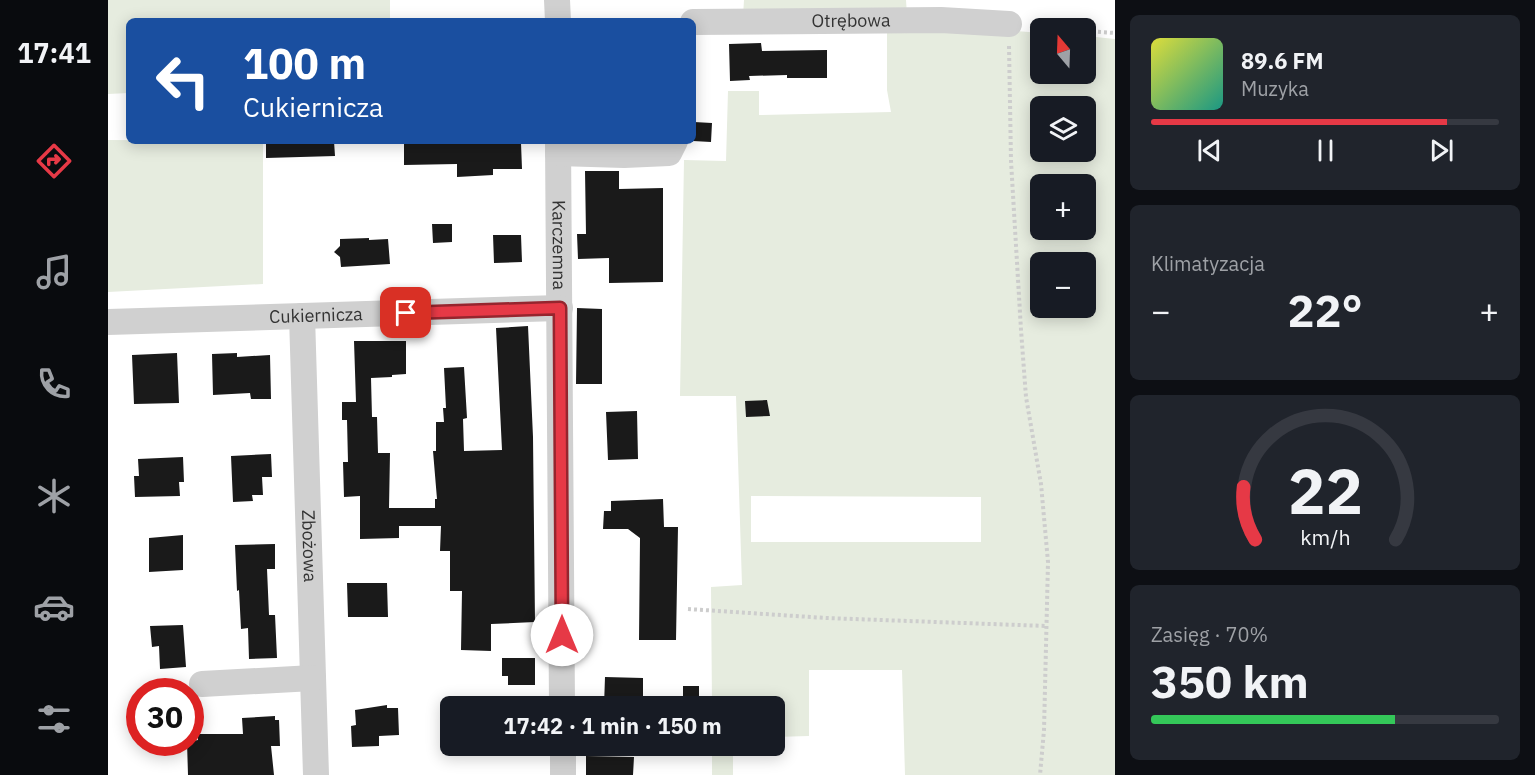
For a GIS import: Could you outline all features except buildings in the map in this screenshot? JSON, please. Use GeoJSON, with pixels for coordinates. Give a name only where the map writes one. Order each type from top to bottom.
{"type":"FeatureCollection","features":[{"type":"Feature","properties":{"kind":"street"},"geometry":{"type":"LineString","coordinates":[[557,0],[558,18]]}},
{"type":"Feature","properties":{"kind":"street","name":"Otrębowa"},"geometry":{"type":"LineString","coordinates":[[696,22],[941,20],[1009,24]]}},
{"type":"Feature","properties":{"kind":"street"},"geometry":{"type":"LineString","coordinates":[[558,147],[658,154],[669,153],[674,144]]}},
{"type":"Feature","properties":{"kind":"street","name":"Karczemna"},"geometry":{"type":"LineString","coordinates":[[558,147],[562,696]]}},
{"type":"Feature","properties":{"kind":"street","name":"Cukiernicza"},"geometry":{"type":"LineString","coordinates":[[108,322],[560,308]]}},
{"type":"Feature","properties":{"kind":"street","name":"Zbożowa"},"geometry":{"type":"LineString","coordinates":[[302,316],[316,775]]}},
{"type":"Feature","properties":{"kind":"street"},"geometry":{"type":"LineString","coordinates":[[204,684],[313,678]]}},
{"type":"Feature","properties":{"kind":"street"},"geometry":{"type":"LineString","coordinates":[[563,756],[563,775]]}},
{"type":"Feature","properties":{"kind":"path"},"geometry":{"type":"LineString","coordinates":[[1009,24],[1011,161],[1026,397],[1041,484],[1048,562],[1044,730],[1040,775]]}},
{"type":"Feature","properties":{"kind":"path"},"geometry":{"type":"LineString","coordinates":[[1096,32],[1115,33]]}},
{"type":"Feature","properties":{"kind":"path"},"geometry":{"type":"LineString","coordinates":[[688,609],[826,618],[1046,626]]}},
{"type":"Feature","properties":{"kind":"shaded area"},"geometry":{"type":"Polygon","coordinates":[[[108,0],[390,0],[390,18],[126,18],[126,93],[108,94],[108,0]]]}},
{"type":"Feature","properties":{"kind":"shaded area"},"geometry":{"type":"Polygon","coordinates":[[[744,0],[906,0],[907,15],[743,16],[744,0]]]}},
{"type":"Feature","properties":{"kind":"shaded area"},"geometry":{"type":"Polygon","coordinates":[[[887,27],[1030,32],[1030,84],[1096,84],[1096,37],[1115,39],[1115,775],[905,775],[902,670],[809,670],[809,736],[785,737],[785,696],[712,696],[711,587],[742,585],[736,396],[680,396],[684,160],[726,161],[728,91],[759,91],[759,115],[891,112],[887,90],[887,27]],[[751,496],[751,542],[981,542],[981,497],[751,496]]]}},
{"type":"Feature","properties":{"kind":"shaded area"},"geometry":{"type":"Polygon","coordinates":[[[108,140],[126,140],[126,144],[263,144],[263,284],[108,292],[108,140]]]}},
{"type":"Feature","properties":{"kind":"shaded area"},"geometry":{"type":"Polygon","coordinates":[[[712,756],[733,756],[733,775],[712,775],[712,756]]]}},
{"type":"Feature","properties":{"kind":"route"},"geometry":{"type":"LineString","coordinates":[[406,313],[560,308],[562,635]]}}]}
